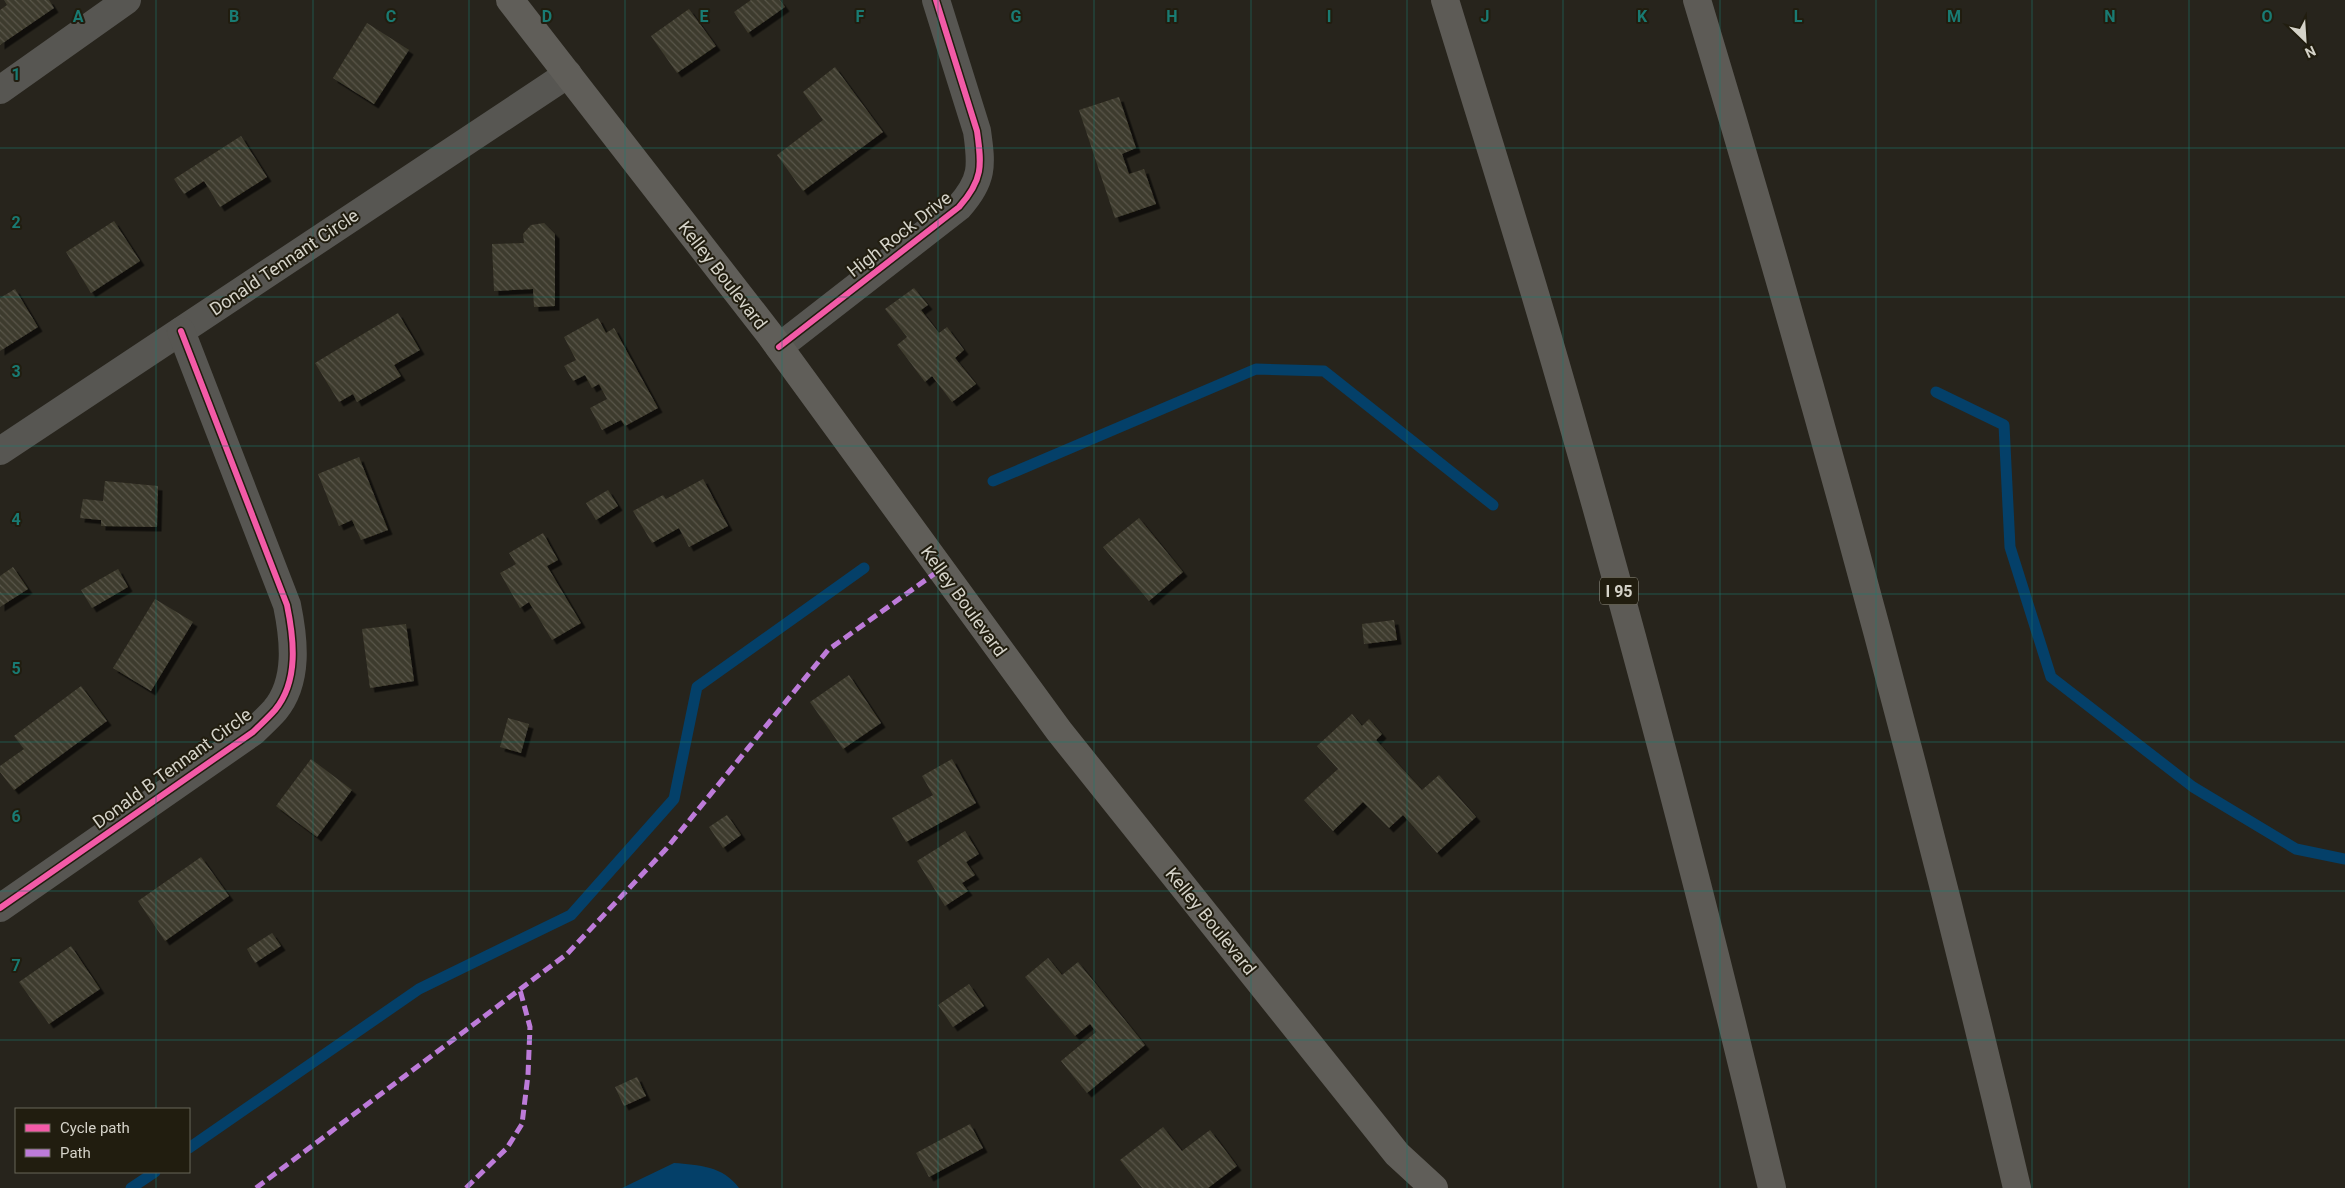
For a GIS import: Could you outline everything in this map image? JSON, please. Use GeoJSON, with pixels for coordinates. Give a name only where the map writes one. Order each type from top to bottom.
{"type":"FeatureCollection","features":[{"type":"Feature","properties":{"kind":"highway","name":"I 95"},"geometry":{"type":"LineString","coordinates":[[1445,0],[1538,304],[1615,575],[1718,968],[1772,1188]]}},
{"type":"Feature","properties":{"kind":"highway"},"geometry":{"type":"LineString","coordinates":[[1697,0],[1782,286],[1856,549],[1954,924],[2017,1188]]}},
{"type":"Feature","properties":{"kind":"main road","name":"Kelley Boulevard"},"geometry":{"type":"LineString","coordinates":[[510,0],[778,346],[1059,731],[1397,1154],[1434,1188]]}},
{"type":"Feature","properties":{"kind":"street"},"geometry":{"type":"LineString","coordinates":[[0,90],[127,0]]}},
{"type":"Feature","properties":{"kind":"street","name":"High Rock Drive"},"geometry":{"type":"LineString","coordinates":[[778,346],[959,207],[973,191],[979,174],[980,152],[977,131],[936,0]]}},
{"type":"Feature","properties":{"kind":"street","name":"Donald Tennant Circle"},"geometry":{"type":"LineString","coordinates":[[0,451],[568,74]]}},
{"type":"Feature","properties":{"kind":"street","name":"Donald B Tennant Circle"},"geometry":{"type":"LineString","coordinates":[[0,908],[252,732],[276,708],[289,682],[294,655],[292,632],[286,605],[181,331]]}},
{"type":"Feature","properties":{"kind":"water"},"geometry":{"type":"Polygon","coordinates":[[[674,1163],[701,1166],[718,1171],[726,1175],[739,1188],[622,1188],[674,1163]]]}},
{"type":"Feature","properties":{"kind":"building"},"geometry":{"type":"Polygon","coordinates":[[[4,0],[49,0],[54,8],[0,45],[0,10],[7,5],[4,0]]]}},
{"type":"Feature","properties":{"kind":"building"},"geometry":{"type":"Polygon","coordinates":[[[751,0],[780,0],[785,7],[748,33],[734,12],[751,0]]]}},
{"type":"Feature","properties":{"kind":"building"},"geometry":{"type":"Polygon","coordinates":[[[689,9],[716,46],[677,73],[651,36],[689,9]]]}},
{"type":"Feature","properties":{"kind":"building"},"geometry":{"type":"Polygon","coordinates":[[[367,23],[409,50],[374,104],[333,78],[367,23]]]}},
{"type":"Feature","properties":{"kind":"building"},"geometry":{"type":"Polygon","coordinates":[[[835,67],[883,132],[803,191],[777,155],[823,120],[803,92],[835,67]]]}},
{"type":"Feature","properties":{"kind":"building"},"geometry":{"type":"Polygon","coordinates":[[[1119,97],[1136,148],[1122,154],[1129,174],[1144,169],[1156,204],[1115,218],[1079,110],[1119,97]]]}},
{"type":"Feature","properties":{"kind":"building"},"geometry":{"type":"Polygon","coordinates":[[[241,136],[267,177],[220,207],[204,181],[184,194],[174,179],[241,136]]]}},
{"type":"Feature","properties":{"kind":"building"},"geometry":{"type":"Polygon","coordinates":[[[114,221],[140,261],[91,293],[66,252],[114,221]]]}},
{"type":"Feature","properties":{"kind":"building"},"geometry":{"type":"Polygon","coordinates":[[[544,223],[555,234],[555,306],[534,307],[533,289],[494,291],[492,244],[524,243],[523,234],[531,225],[544,223]]]}},
{"type":"Feature","properties":{"kind":"building"},"geometry":{"type":"Polygon","coordinates":[[[914,288],[928,305],[921,310],[939,333],[947,327],[964,350],[955,358],[976,384],[952,402],[932,376],[925,382],[897,345],[907,337],[885,309],[914,288]]]}},
{"type":"Feature","properties":{"kind":"building"},"geometry":{"type":"Polygon","coordinates":[[[15,289],[38,327],[0,351],[0,298],[15,289]]]}},
{"type":"Feature","properties":{"kind":"building"},"geometry":{"type":"Polygon","coordinates":[[[398,313],[420,350],[394,365],[401,376],[357,402],[353,394],[339,402],[315,363],[398,313]]]}},
{"type":"Feature","properties":{"kind":"building"},"geometry":{"type":"Polygon","coordinates":[[[598,318],[606,333],[614,328],[658,408],[625,426],[621,420],[602,430],[590,408],[607,399],[599,384],[592,388],[585,375],[573,381],[564,366],[576,360],[564,337],[598,318]]]}},
{"type":"Feature","properties":{"kind":"building"},"geometry":{"type":"Polygon","coordinates":[[[359,457],[388,530],[361,540],[352,520],[339,526],[318,474],[359,457]]]}},
{"type":"Feature","properties":{"kind":"building"},"geometry":{"type":"Polygon","coordinates":[[[703,479],[728,526],[689,547],[679,528],[652,543],[633,511],[663,495],[666,499],[703,479]]]}},
{"type":"Feature","properties":{"kind":"building"},"geometry":{"type":"Polygon","coordinates":[[[105,481],[158,486],[157,527],[101,526],[101,520],[80,518],[83,499],[103,501],[105,481]]]}},
{"type":"Feature","properties":{"kind":"building"},"geometry":{"type":"Polygon","coordinates":[[[608,490],[618,506],[596,520],[586,503],[608,490]]]}},
{"type":"Feature","properties":{"kind":"building"},"geometry":{"type":"Polygon","coordinates":[[[1139,518],[1183,572],[1149,601],[1103,547],[1139,518]]]}},
{"type":"Feature","properties":{"kind":"building"},"geometry":{"type":"Polygon","coordinates":[[[543,533],[558,560],[547,566],[581,623],[552,640],[529,602],[520,608],[500,573],[516,564],[509,553],[543,533]]]}},
{"type":"Feature","properties":{"kind":"building"},"geometry":{"type":"Polygon","coordinates":[[[13,567],[28,589],[0,607],[0,576],[13,567]]]}},
{"type":"Feature","properties":{"kind":"building"},"geometry":{"type":"Polygon","coordinates":[[[118,569],[128,587],[92,608],[81,590],[118,569]]]}},
{"type":"Feature","properties":{"kind":"building"},"geometry":{"type":"Polygon","coordinates":[[[155,599],[193,622],[151,691],[113,668],[155,599]]]}},
{"type":"Feature","properties":{"kind":"building"},"geometry":{"type":"Polygon","coordinates":[[[1394,620],[1397,640],[1364,644],[1362,624],[1394,620]]]}},
{"type":"Feature","properties":{"kind":"building"},"geometry":{"type":"Polygon","coordinates":[[[406,624],[414,681],[370,688],[362,629],[406,624]]]}},
{"type":"Feature","properties":{"kind":"building"},"geometry":{"type":"Polygon","coordinates":[[[849,675],[881,723],[843,749],[810,702],[849,675]]]}},
{"type":"Feature","properties":{"kind":"building"},"geometry":{"type":"Polygon","coordinates":[[[81,686],[107,721],[14,790],[0,772],[0,766],[24,749],[14,736],[81,686]]]}},
{"type":"Feature","properties":{"kind":"building"},"geometry":{"type":"Polygon","coordinates":[[[1352,714],[1362,726],[1369,719],[1382,734],[1376,740],[1422,790],[1439,775],[1476,817],[1437,853],[1403,815],[1389,828],[1363,802],[1333,831],[1304,800],[1338,769],[1317,746],[1352,714]]]}},
{"type":"Feature","properties":{"kind":"building"},"geometry":{"type":"Polygon","coordinates":[[[508,718],[529,724],[521,753],[500,747],[508,718]]]}},
{"type":"Feature","properties":{"kind":"building"},"geometry":{"type":"Polygon","coordinates":[[[311,759],[352,790],[317,837],[276,806],[311,759]]]}},
{"type":"Feature","properties":{"kind":"building"},"geometry":{"type":"Polygon","coordinates":[[[952,759],[976,803],[906,842],[892,818],[933,795],[922,776],[952,759]]]}},
{"type":"Feature","properties":{"kind":"building"},"geometry":{"type":"Polygon","coordinates":[[[727,815],[741,835],[723,848],[709,827],[727,815]]]}},
{"type":"Feature","properties":{"kind":"building"},"geometry":{"type":"Polygon","coordinates":[[[965,831],[979,854],[966,862],[975,875],[962,883],[968,891],[945,906],[917,861],[965,831]]]}},
{"type":"Feature","properties":{"kind":"building"},"geometry":{"type":"Polygon","coordinates":[[[201,857],[229,896],[165,941],[138,901],[201,857]]]}},
{"type":"Feature","properties":{"kind":"building"},"geometry":{"type":"Polygon","coordinates":[[[272,933],[281,946],[255,963],[247,949],[272,933]]]}},
{"type":"Feature","properties":{"kind":"building"},"geometry":{"type":"Polygon","coordinates":[[[71,946],[100,989],[49,1024],[19,982],[71,946]]]}},
{"type":"Feature","properties":{"kind":"building"},"geometry":{"type":"Polygon","coordinates":[[[1048,958],[1062,975],[1078,962],[1145,1045],[1087,1093],[1061,1061],[1096,1032],[1090,1024],[1075,1036],[1025,977],[1048,958]]]}},
{"type":"Feature","properties":{"kind":"building"},"geometry":{"type":"Polygon","coordinates":[[[969,984],[984,1006],[953,1027],[938,1005],[969,984]]]}},
{"type":"Feature","properties":{"kind":"building"},"geometry":{"type":"Polygon","coordinates":[[[637,1077],[646,1096],[624,1106],[615,1087],[637,1077]]]}},
{"type":"Feature","properties":{"kind":"building"},"geometry":{"type":"Polygon","coordinates":[[[970,1124],[983,1148],[929,1177],[916,1153],[970,1124]]]}},
{"type":"Feature","properties":{"kind":"building"},"geometry":{"type":"Polygon","coordinates":[[[1163,1127],[1182,1151],[1210,1130],[1237,1166],[1208,1188],[1142,1188],[1120,1160],[1163,1127]]]}},
{"type":"Feature","properties":{"kind":"waterway"},"geometry":{"type":"LineString","coordinates":[[993,481],[1256,369],[1324,371],[1493,505]]}},
{"type":"Feature","properties":{"kind":"waterway"},"geometry":{"type":"LineString","coordinates":[[1936,392],[2004,425],[2010,547],[2051,677],[2193,787],[2296,849],[2345,859]]}},
{"type":"Feature","properties":{"kind":"waterway"},"geometry":{"type":"LineString","coordinates":[[190,1147],[419,989],[571,915],[674,799],[697,687],[864,568]]}},
{"type":"Feature","properties":{"kind":"waterway"},"geometry":{"type":"LineString","coordinates":[[131,1188],[154,1173]]}},
{"type":"Feature","properties":{"kind":"marked path"},"geometry":{"type":"LineString","coordinates":[[256,1188],[567,954],[666,849],[828,650],[941,569]]}},
{"type":"Feature","properties":{"kind":"marked path"},"geometry":{"type":"LineString","coordinates":[[466,1188],[507,1148],[522,1124],[528,1075],[530,1027],[520,990]]}},
{"type":"Feature","properties":{"kind":"cycle path"},"geometry":{"type":"LineString","coordinates":[[779,347],[959,207],[973,189],[977,180],[980,163],[977,131],[936,0]]}},
{"type":"Feature","properties":{"kind":"cycle path"},"geometry":{"type":"LineString","coordinates":[[0,908],[253,732],[275,710],[283,699],[288,686],[293,659],[293,646],[287,605],[181,331]]}}]}
